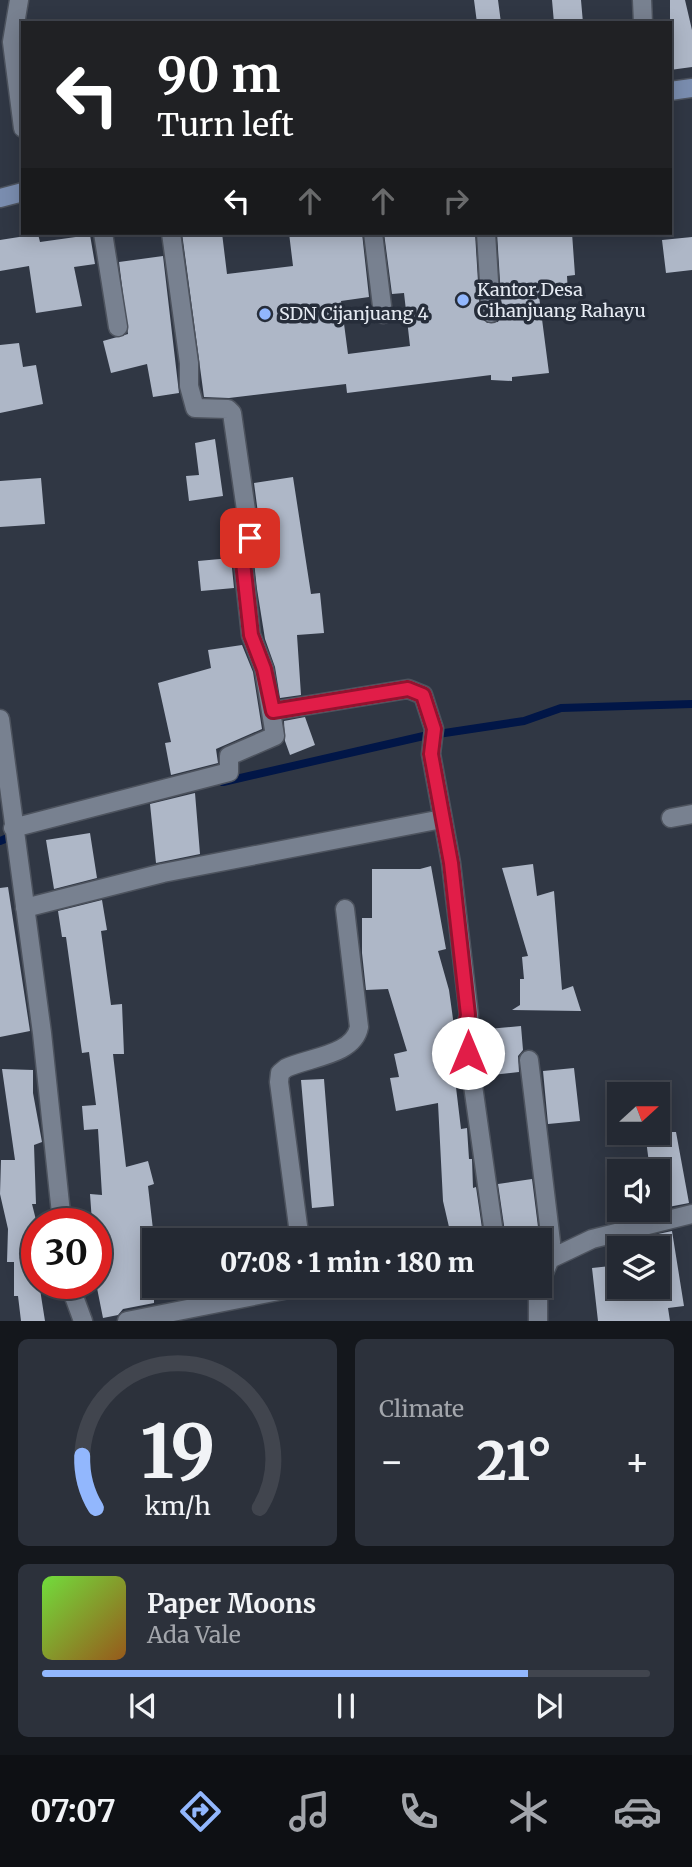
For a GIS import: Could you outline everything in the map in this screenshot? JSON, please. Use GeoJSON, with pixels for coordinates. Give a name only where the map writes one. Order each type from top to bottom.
{"type":"FeatureCollection","features":[{"type":"Feature","properties":{"kind":"main road"},"geometry":{"type":"LineString","coordinates":[[672,91],[692,88]]}},
{"type":"Feature","properties":{"kind":"main road"},"geometry":{"type":"LineString","coordinates":[[0,198],[21,193]]}},
{"type":"Feature","properties":{"kind":"street"},"geometry":{"type":"LineString","coordinates":[[19,0],[12,42],[21,112]]}},
{"type":"Feature","properties":{"kind":"street"},"geometry":{"type":"LineString","coordinates":[[642,0],[643,21]]}},
{"type":"Feature","properties":{"kind":"street"},"geometry":{"type":"LineString","coordinates":[[103,235],[118,327]]}},
{"type":"Feature","properties":{"kind":"street"},"geometry":{"type":"LineString","coordinates":[[13,828],[229,772],[229,756],[275,736],[264,669],[251,635],[241,544],[250,538],[232,413],[228,409],[195,408],[189,386],[189,363],[171,235]]}},
{"type":"Feature","properties":{"kind":"street"},"geometry":{"type":"LineString","coordinates":[[373,235],[383,314]]}},
{"type":"Feature","properties":{"kind":"street"},"geometry":{"type":"LineString","coordinates":[[486,235],[491,313]]}},
{"type":"Feature","properties":{"kind":"street"},"geometry":{"type":"LineString","coordinates":[[273,711],[408,689],[423,695],[434,729],[431,754],[451,863],[468,1015],[466,1042],[493,1228]]}},
{"type":"Feature","properties":{"kind":"street"},"geometry":{"type":"LineString","coordinates":[[0,719],[60,1208]]}},
{"type":"Feature","properties":{"kind":"street"},"geometry":{"type":"LineString","coordinates":[[671,818],[692,814]]}},
{"type":"Feature","properties":{"kind":"street"},"geometry":{"type":"LineString","coordinates":[[25,908],[163,873],[442,819]]}},
{"type":"Feature","properties":{"kind":"street"},"geometry":{"type":"LineString","coordinates":[[298,1228],[280,1073],[286,1068],[347,1047],[358,1037],[345,909]]}},
{"type":"Feature","properties":{"kind":"street"},"geometry":{"type":"LineString","coordinates":[[529,1060],[549,1228]]}},
{"type":"Feature","properties":{"kind":"street"},"geometry":{"type":"LineString","coordinates":[[552,1255],[592,1238],[692,1214]]}},
{"type":"Feature","properties":{"kind":"street"},"geometry":{"type":"LineString","coordinates":[[127,1321],[243,1298]]}},
{"type":"Feature","properties":{"kind":"street"},"geometry":{"type":"LineString","coordinates":[[538,1298],[538,1321]]}},
{"type":"Feature","properties":{"kind":"street"},"geometry":{"type":"LineString","coordinates":[[75,1299],[83,1321]]}},
{"type":"Feature","properties":{"kind":"building"},"geometry":{"type":"Polygon","coordinates":[[[474,0],[498,0],[501,21],[477,21],[474,0]]]}},
{"type":"Feature","properties":{"kind":"building"},"geometry":{"type":"Polygon","coordinates":[[[552,0],[581,0],[583,21],[554,21],[552,0]]]}},
{"type":"Feature","properties":{"kind":"building"},"geometry":{"type":"Polygon","coordinates":[[[670,0],[685,0],[692,30],[692,67],[672,70],[670,0]]]}},
{"type":"Feature","properties":{"kind":"building"},"geometry":{"type":"Polygon","coordinates":[[[38,235],[40,242],[90,235],[95,264],[74,267],[82,306],[36,313],[29,266],[0,271],[0,240],[38,235]]]}},
{"type":"Feature","properties":{"kind":"building"},"geometry":{"type":"Polygon","coordinates":[[[182,235],[222,235],[227,274],[293,266],[289,235],[362,235],[369,297],[341,301],[348,354],[410,346],[404,293],[392,294],[384,235],[475,235],[480,314],[487,323],[498,322],[502,313],[497,235],[572,235],[575,275],[567,276],[568,294],[539,296],[549,373],[512,377],[512,381],[491,380],[491,375],[347,393],[346,384],[229,398],[204,397],[182,235]]]}},
{"type":"Feature","properties":{"kind":"building"},"geometry":{"type":"Polygon","coordinates":[[[692,237],[692,270],[666,273],[662,240],[692,237]]]}},
{"type":"Feature","properties":{"kind":"building"},"geometry":{"type":"Polygon","coordinates":[[[163,256],[179,393],[153,397],[147,364],[111,373],[103,341],[128,334],[119,262],[163,256]]]}},
{"type":"Feature","properties":{"kind":"building"},"geometry":{"type":"Polygon","coordinates":[[[19,343],[23,367],[36,365],[43,404],[0,413],[0,345],[19,343]]]}},
{"type":"Feature","properties":{"kind":"building"},"geometry":{"type":"Polygon","coordinates":[[[215,439],[223,496],[189,501],[186,476],[199,475],[195,443],[215,439]]]}},
{"type":"Feature","properties":{"kind":"building"},"geometry":{"type":"Polygon","coordinates":[[[293,477],[311,594],[320,593],[324,633],[297,635],[301,695],[280,698],[275,667],[265,639],[257,589],[253,553],[258,552],[261,536],[254,483],[293,477]]]}},
{"type":"Feature","properties":{"kind":"building"},"geometry":{"type":"Polygon","coordinates":[[[41,478],[45,524],[0,527],[0,481],[41,478]]]}},
{"type":"Feature","properties":{"kind":"building"},"geometry":{"type":"Polygon","coordinates":[[[231,558],[234,588],[201,591],[198,561],[231,558]]]}},
{"type":"Feature","properties":{"kind":"building"},"geometry":{"type":"Polygon","coordinates":[[[242,645],[253,672],[262,729],[216,749],[218,763],[171,775],[165,743],[171,742],[158,683],[211,668],[208,650],[242,645]]]}},
{"type":"Feature","properties":{"kind":"building"},"geometry":{"type":"Polygon","coordinates":[[[305,717],[315,745],[290,755],[285,741],[284,721],[305,717]]]}},
{"type":"Feature","properties":{"kind":"building"},"geometry":{"type":"Polygon","coordinates":[[[195,793],[200,854],[156,863],[150,804],[195,793]]]}},
{"type":"Feature","properties":{"kind":"building"},"geometry":{"type":"Polygon","coordinates":[[[90,833],[97,878],[54,889],[46,840],[90,833]]]}},
{"type":"Feature","properties":{"kind":"building"},"geometry":{"type":"Polygon","coordinates":[[[533,864],[537,896],[554,891],[562,990],[573,986],[581,1011],[512,1010],[520,1005],[520,979],[524,979],[522,957],[528,956],[502,868],[533,864]]]}},
{"type":"Feature","properties":{"kind":"building"},"geometry":{"type":"Polygon","coordinates":[[[431,866],[446,949],[438,951],[449,990],[454,1026],[460,1078],[455,1079],[461,1129],[467,1128],[473,1188],[476,1187],[482,1228],[449,1228],[443,1201],[438,1103],[396,1111],[390,1078],[399,1077],[394,1054],[407,1051],[388,989],[366,990],[362,918],[372,918],[372,869],[420,869],[431,866]]]}},
{"type":"Feature","properties":{"kind":"building"},"geometry":{"type":"Polygon","coordinates":[[[8,887],[30,1031],[0,1037],[0,888],[8,887]]]}},
{"type":"Feature","properties":{"kind":"building"},"geometry":{"type":"Polygon","coordinates":[[[102,900],[107,930],[101,931],[111,1005],[122,1004],[124,1054],[113,1054],[126,1167],[148,1161],[154,1184],[148,1186],[153,1228],[142,1228],[142,1298],[154,1298],[154,1303],[123,1309],[118,1315],[103,1318],[99,1299],[112,1299],[112,1208],[91,1208],[90,1194],[102,1195],[98,1129],[84,1130],[82,1106],[96,1105],[89,1052],[82,1053],[66,937],[62,937],[58,911],[102,900]]]}},
{"type":"Feature","properties":{"kind":"building"},"geometry":{"type":"Polygon","coordinates":[[[521,1026],[523,1050],[518,1056],[519,1072],[483,1076],[477,1030],[521,1026]]]}},
{"type":"Feature","properties":{"kind":"building"},"geometry":{"type":"Polygon","coordinates":[[[574,1068],[580,1121],[548,1124],[543,1071],[574,1068]]]}},
{"type":"Feature","properties":{"kind":"building"},"geometry":{"type":"Polygon","coordinates":[[[2,1069],[33,1070],[33,1093],[42,1142],[34,1145],[36,1204],[32,1204],[33,1208],[21,1208],[21,1299],[42,1299],[45,1321],[21,1321],[18,1296],[14,1296],[14,1262],[7,1262],[8,1229],[0,1194],[1,1160],[15,1160],[2,1069]]]}},
{"type":"Feature","properties":{"kind":"building"},"geometry":{"type":"Polygon","coordinates":[[[324,1079],[334,1206],[312,1208],[301,1080],[324,1079]]]}},
{"type":"Feature","properties":{"kind":"building"},"geometry":{"type":"Polygon","coordinates":[[[670,1132],[676,1132],[689,1203],[670,1207],[670,1159],[648,1159],[647,1145],[670,1145],[670,1132]]]}},
{"type":"Feature","properties":{"kind":"building"},"geometry":{"type":"Polygon","coordinates":[[[532,1179],[538,1227],[504,1228],[498,1184],[532,1179]]]}},
{"type":"Feature","properties":{"kind":"building"},"geometry":{"type":"Polygon","coordinates":[[[672,1231],[684,1306],[668,1308],[670,1321],[598,1321],[592,1268],[607,1266],[607,1299],[670,1299],[670,1236],[658,1234],[672,1231]]]}},
{"type":"Feature","properties":{"kind":"waterway"},"geometry":{"type":"LineString","coordinates":[[438,734],[524,721],[561,708],[692,704]]}},
{"type":"Feature","properties":{"kind":"waterway"},"geometry":{"type":"LineString","coordinates":[[223,782],[428,735]]}},
{"type":"Feature","properties":{"kind":"waterway"},"geometry":{"type":"LineString","coordinates":[[0,841],[5,839]]}},
{"type":"Feature","properties":{"kind":"place","name":"Kantor Desa Cihanjuang Rahayu"},"geometry":{"type":"Point","coordinates":[463,300]}},
{"type":"Feature","properties":{"kind":"place","name":"SDN Cijanjuang 4"},"geometry":{"type":"Point","coordinates":[265,314]}},
{"type":"Feature","properties":{"kind":"route"},"geometry":{"type":"LineString","coordinates":[[250,538],[241,544],[251,635],[264,669],[273,711],[408,689],[423,695],[434,729],[431,754],[451,863],[468,1015],[465,1029],[468,1053]]}}]}
